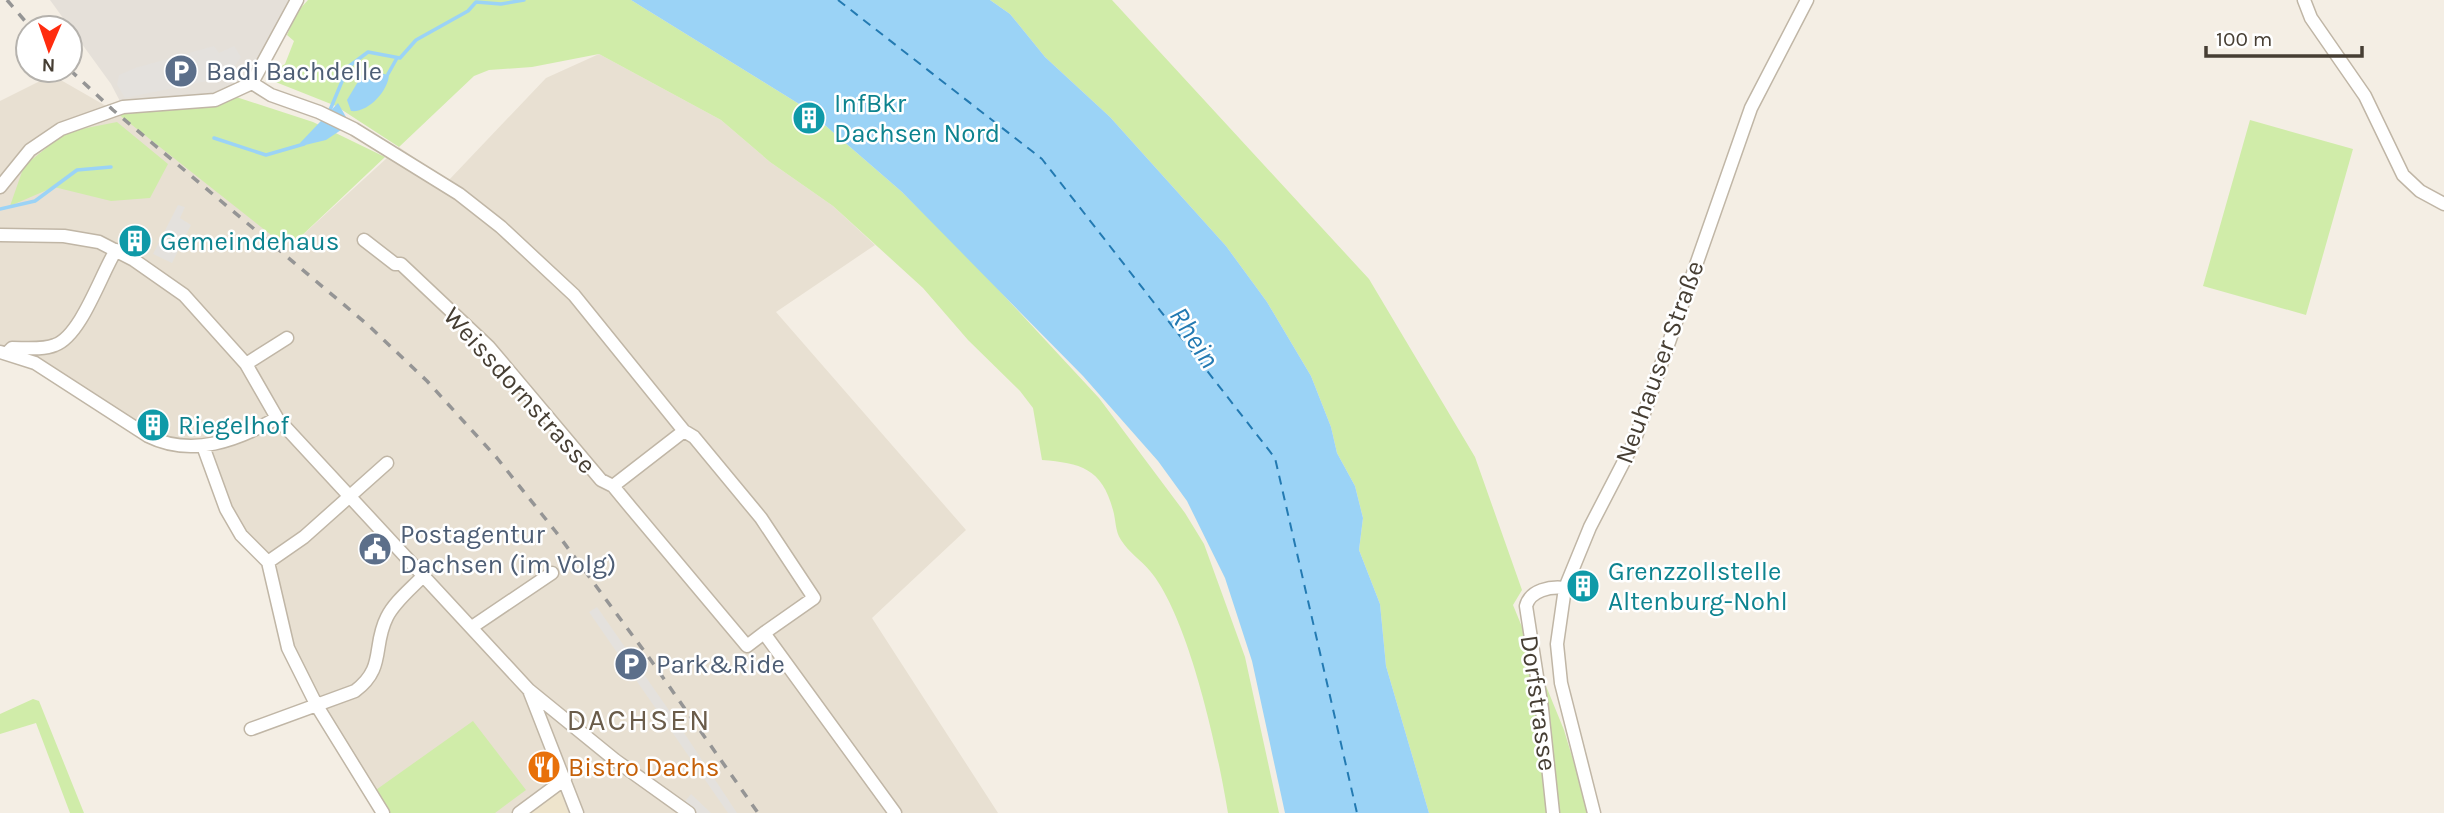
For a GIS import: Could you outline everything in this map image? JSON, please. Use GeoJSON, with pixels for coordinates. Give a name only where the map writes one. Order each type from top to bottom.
{"type":"FeatureCollection","features":[{"type":"Feature","properties":{"kind":"street"},"geometry":{"type":"LineString","coordinates":[[0,187],[30,150],[61,129],[123,107],[215,100],[252,83],[297,0]]}},
{"type":"Feature","properties":{"kind":"street","name":"Neuhauser Straße"},"geometry":{"type":"LineString","coordinates":[[1594,813],[1561,683],[1557,644],[1567,581],[1633,442],[1751,108],[1807,0]]}},
{"type":"Feature","properties":{"kind":"street"},"geometry":{"type":"LineString","coordinates":[[2304,0],[2311,18],[2365,96],[2403,175],[2420,191],[2444,204]]}},
{"type":"Feature","properties":{"kind":"street"},"geometry":{"type":"LineString","coordinates":[[252,83],[271,95],[319,112],[393,152],[459,194],[550,270],[605,330],[684,431],[694,437],[761,518],[814,598],[764,633],[895,813]]}},
{"type":"Feature","properties":{"kind":"street"},"geometry":{"type":"LineString","coordinates":[[0,235],[77,237],[116,250],[184,295],[246,364],[277,418],[529,690],[615,760],[689,813]]}},
{"type":"Feature","properties":{"kind":"street","name":"Weissdornstrasse"},"geometry":{"type":"LineString","coordinates":[[365,240],[395,264],[401,264],[489,347],[601,480],[613,486],[747,646],[764,633]]}},
{"type":"Feature","properties":{"kind":"street"},"geometry":{"type":"LineString","coordinates":[[4,353],[12,348],[52,347],[64,341],[79,322],[116,250]]}},
{"type":"Feature","properties":{"kind":"street"},"geometry":{"type":"LineString","coordinates":[[246,364],[286,338]]}},
{"type":"Feature","properties":{"kind":"street"},"geometry":{"type":"LineString","coordinates":[[4,353],[35,363],[158,441],[203,446],[242,436],[277,418]]}},
{"type":"Feature","properties":{"kind":"street"},"geometry":{"type":"LineString","coordinates":[[613,486],[684,431]]}},
{"type":"Feature","properties":{"kind":"street"},"geometry":{"type":"LineString","coordinates":[[203,446],[226,509],[241,535],[268,562],[288,648],[317,706],[383,813]]}},
{"type":"Feature","properties":{"kind":"street"},"geometry":{"type":"LineString","coordinates":[[268,562],[304,537],[349,493],[387,463]]}},
{"type":"Feature","properties":{"kind":"street"},"geometry":{"type":"LineString","coordinates":[[472,627],[552,573]]}},
{"type":"Feature","properties":{"kind":"street"},"geometry":{"type":"LineString","coordinates":[[251,729],[355,691],[370,678],[388,616],[424,575]]}},
{"type":"Feature","properties":{"kind":"street","name":"Dorfstrasse"},"geometry":{"type":"LineString","coordinates":[[1553,813],[1527,601],[1532,595],[1567,581]]}},
{"type":"Feature","properties":{"kind":"street"},"geometry":{"type":"LineString","coordinates":[[529,690],[576,813]]}},
{"type":"Feature","properties":{"kind":"street"},"geometry":{"type":"LineString","coordinates":[[519,813],[565,779]]}},
{"type":"Feature","properties":{"kind":"shaded area"},"geometry":{"type":"Polygon","coordinates":[[[50,0],[297,0],[252,83],[230,95],[123,107],[111,84],[84,47],[84,14],[60,14],[50,0]]]}},
{"type":"Feature","properties":{"kind":"shaded area","name":"Badi Bachdelle"},"geometry":{"type":"Polygon","coordinates":[[[214,46],[219,53],[234,46],[241,57],[230,73],[221,78],[125,98],[117,85],[119,75],[135,68],[214,46]]]}},
{"type":"Feature","properties":{"kind":"shaded area"},"geometry":{"type":"Polygon","coordinates":[[[599,54],[721,120],[770,162],[833,206],[875,245],[776,312],[966,530],[872,618],[998,813],[383,813],[288,648],[268,562],[241,535],[204,453],[164,443],[99,402],[0,352],[0,101],[34,84],[68,84],[113,110],[296,241],[399,147],[448,181],[546,78],[599,54]]]}},
{"type":"Feature","properties":{"kind":"shaded area"},"geometry":{"type":"Polygon","coordinates":[[[178,205],[185,207],[180,218],[191,225],[172,263],[153,254],[178,205]]]}},
{"type":"Feature","properties":{"kind":"shaded area","name":"Park&Ride"},"geometry":{"type":"Polygon","coordinates":[[[597,607],[737,813],[728,813],[589,612],[597,607]]]}},
{"type":"Feature","properties":{"kind":"shaded area"},"geometry":{"type":"Polygon","coordinates":[[[560,789],[568,813],[527,813],[560,789]]]}},
{"type":"Feature","properties":{"kind":"shaded area"},"geometry":{"type":"Polygon","coordinates":[[[691,794],[711,813],[696,813],[683,804],[691,794]]]}},
{"type":"Feature","properties":{"kind":"green space"},"geometry":{"type":"Polygon","coordinates":[[[308,0],[631,0],[804,107],[902,192],[970,259],[1099,398],[1185,513],[1204,544],[1245,657],[1279,813],[1228,813],[1200,686],[1177,620],[1164,592],[1150,571],[1119,537],[1113,510],[1103,485],[1088,470],[1068,463],[1042,460],[1033,408],[1020,391],[968,340],[923,288],[833,206],[770,162],[721,120],[599,54],[532,67],[489,70],[474,76],[399,147],[336,106],[273,81],[271,73],[285,64],[294,41],[287,35],[297,12],[308,0]]]}},
{"type":"Feature","properties":{"kind":"green space"},"geometry":{"type":"Polygon","coordinates":[[[990,0],[1112,0],[1369,279],[1475,457],[1522,590],[1513,605],[1564,730],[1589,813],[1429,813],[1386,666],[1380,604],[1359,550],[1363,518],[1355,486],[1337,453],[1331,427],[1311,376],[1267,302],[1226,246],[1110,117],[1045,57],[1010,14],[990,0]]]}},
{"type":"Feature","properties":{"kind":"green space"},"geometry":{"type":"Polygon","coordinates":[[[230,95],[313,122],[385,157],[296,241],[275,238],[113,110],[230,95]]]}},
{"type":"Feature","properties":{"kind":"green space"},"geometry":{"type":"Polygon","coordinates":[[[2250,120],[2353,149],[2306,315],[2203,286],[2250,120]]]}},
{"type":"Feature","properties":{"kind":"green space"},"geometry":{"type":"Polygon","coordinates":[[[117,122],[168,164],[150,198],[111,201],[54,187],[10,206],[24,166],[66,132],[117,122]]]}},
{"type":"Feature","properties":{"kind":"green space"},"geometry":{"type":"Polygon","coordinates":[[[33,699],[39,701],[84,813],[70,813],[36,723],[0,734],[0,714],[33,699]]]}},
{"type":"Feature","properties":{"kind":"green space"},"geometry":{"type":"Polygon","coordinates":[[[473,721],[526,790],[495,813],[386,813],[373,792],[473,721]]]}},
{"type":"Feature","properties":{"kind":"water","name":"Rhein"},"geometry":{"type":"Polygon","coordinates":[[[631,0],[990,0],[1010,14],[1045,57],[1110,117],[1226,246],[1267,302],[1311,376],[1331,427],[1337,453],[1355,486],[1363,518],[1359,550],[1380,604],[1386,666],[1429,813],[1285,813],[1252,661],[1225,578],[1187,501],[1158,461],[1083,376],[902,192],[804,107],[631,0]]]}},
{"type":"Feature","properties":{"kind":"water"},"geometry":{"type":"Polygon","coordinates":[[[365,70],[389,75],[388,81],[381,94],[370,105],[351,111],[347,100],[365,70]]]}},
{"type":"Feature","properties":{"kind":"water"},"geometry":{"type":"Polygon","coordinates":[[[338,103],[350,124],[326,140],[301,146],[300,143],[338,103]]]}},
{"type":"Feature","properties":{"kind":"waterway"},"geometry":{"type":"LineString","coordinates":[[330,110],[348,67],[368,52],[400,58],[416,40],[468,11],[476,2],[501,4],[524,0]]}},
{"type":"Feature","properties":{"kind":"waterway"},"geometry":{"type":"LineString","coordinates":[[388,74],[397,58]]}},
{"type":"Feature","properties":{"kind":"waterway"},"geometry":{"type":"LineString","coordinates":[[214,138],[266,155],[304,144]]}},
{"type":"Feature","properties":{"kind":"waterway"},"geometry":{"type":"LineString","coordinates":[[0,209],[35,201],[77,170],[111,167]]}},
{"type":"Feature","properties":{"kind":"ferry route"},"geometry":{"type":"LineString","coordinates":[[838,0],[1042,159],[1275,458],[1357,813]]}},
{"type":"Feature","properties":{"kind":"railway"},"geometry":{"type":"LineString","coordinates":[[7,0],[19,14]]}},
{"type":"Feature","properties":{"kind":"railway"},"geometry":{"type":"LineString","coordinates":[[84,83],[368,325],[427,381],[497,458],[556,532],[650,659],[758,813]]}},
{"type":"Feature","properties":{"kind":"place","name":"Badi Bachdelle"},"geometry":{"type":"Point","coordinates":[181,71]}},
{"type":"Feature","properties":{"kind":"place","name":"InfBkr Dachsen Nord"},"geometry":{"type":"Point","coordinates":[809,118]}},
{"type":"Feature","properties":{"kind":"place","name":"Gemeindehaus"},"geometry":{"type":"Point","coordinates":[135,241]}},
{"type":"Feature","properties":{"kind":"place","name":"Riegelhof"},"geometry":{"type":"Point","coordinates":[153,425]}},
{"type":"Feature","properties":{"kind":"place","name":"Postagentur Dachsen (im Volg)"},"geometry":{"type":"Point","coordinates":[375,549]}},
{"type":"Feature","properties":{"kind":"place","name":"Grenzzollstelle Altenburg-Nohl"},"geometry":{"type":"Point","coordinates":[1583,586]}},
{"type":"Feature","properties":{"kind":"place","name":"Park&Ride"},"geometry":{"type":"Point","coordinates":[631,664]}},
{"type":"Feature","properties":{"kind":"place","name":"Bistro Dachs"},"geometry":{"type":"Point","coordinates":[544,767]}},
{"type":"Feature","properties":{"kind":"district","name":"DACHSEN"},"geometry":{"type":"Point","coordinates":[639,720]}}]}
